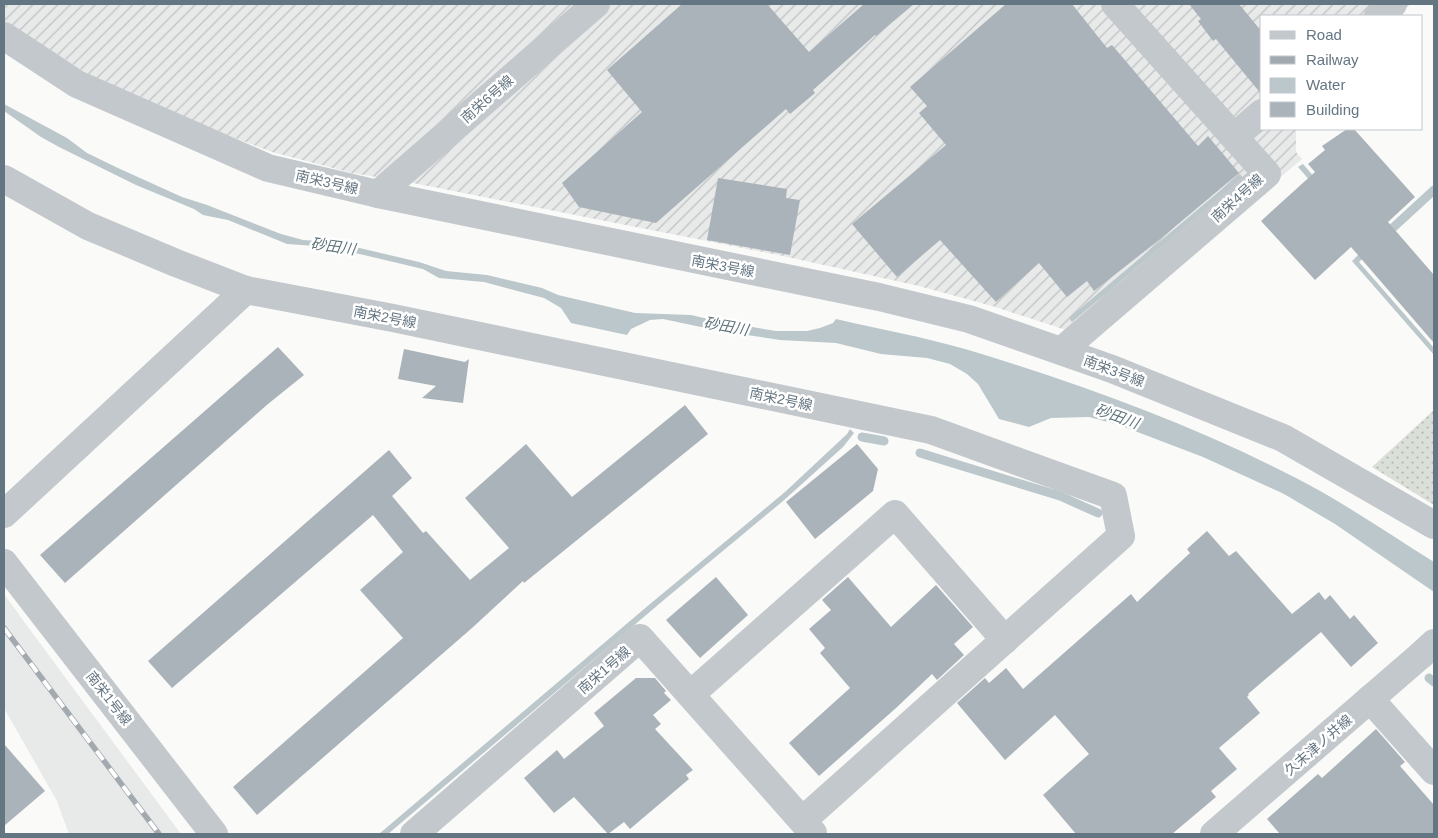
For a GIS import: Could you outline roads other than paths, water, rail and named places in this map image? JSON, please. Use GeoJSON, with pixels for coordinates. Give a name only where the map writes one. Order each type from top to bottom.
{"type":"FeatureCollection","features":[{"type":"Feature","properties":{"kind":"street","name":"南栄6号線"},"geometry":{"type":"LineString","coordinates":[[378,194],[596,4]]}},
{"type":"Feature","properties":{"kind":"street","name":"南栄4号線"},"geometry":{"type":"LineString","coordinates":[[1061,351],[1267,174],[1115,4]]}},
{"type":"Feature","properties":{"kind":"street"},"geometry":{"type":"LineString","coordinates":[[1379,15],[1393,4]]}},
{"type":"Feature","properties":{"kind":"street","name":"南栄3号線"},"geometry":{"type":"LineString","coordinates":[[4,36],[77,84],[268,168],[378,194],[879,297],[969,320],[1061,351],[1112,369],[1283,438],[1434,525]]}},
{"type":"Feature","properties":{"kind":"street"},"geometry":{"type":"LineString","coordinates":[[1234,138],[1260,115]]}},
{"type":"Feature","properties":{"kind":"street","name":"南栄2号線"},"geometry":{"type":"LineString","coordinates":[[4,179],[88,226],[246,290],[393,318],[931,430],[1113,496],[1121,536],[1006,640],[809,827]]}},
{"type":"Feature","properties":{"kind":"street"},"geometry":{"type":"LineString","coordinates":[[4,514],[246,290]]}},
{"type":"Feature","properties":{"kind":"street"},"geometry":{"type":"LineString","coordinates":[[691,694],[895,514],[1006,640]]}},
{"type":"Feature","properties":{"kind":"street","name":"南栄1号線"},"geometry":{"type":"LineString","coordinates":[[4,563],[214,834]]}},
{"type":"Feature","properties":{"kind":"street","name":"南栄1号線"},"geometry":{"type":"LineString","coordinates":[[414,834],[640,638],[809,827]]}},
{"type":"Feature","properties":{"kind":"street","name":"久末津ノ井線"},"geometry":{"type":"LineString","coordinates":[[1214,834],[1428,650]]}},
{"type":"Feature","properties":{"kind":"street"},"geometry":{"type":"LineString","coordinates":[[1370,699],[1434,771]]}},
{"type":"Feature","properties":{"kind":"water","name":"砂田川"},"geometry":{"type":"Polygon","coordinates":[[[4,104],[67,138],[87,153],[118,168],[182,197],[281,234],[303,240],[334,242],[419,262],[446,271],[487,275],[542,288],[558,295],[635,313],[691,315],[776,331],[807,331],[833,323],[836,319],[965,349],[1050,376],[1175,422],[1256,458],[1314,487],[1434,562],[1434,592],[1335,524],[1284,494],[1203,457],[1119,425],[1089,417],[1051,418],[1029,427],[999,419],[978,384],[967,374],[950,364],[927,358],[881,354],[836,343],[780,340],[720,331],[663,319],[650,320],[631,329],[627,335],[571,323],[561,308],[544,298],[484,282],[439,278],[423,269],[330,247],[287,244],[228,220],[203,215],[194,209],[136,185],[41,137],[4,111],[4,104]]]}},
{"type":"Feature","properties":{"kind":"water"},"geometry":{"type":"Polygon","coordinates":[[[1303,164],[1375,248],[1359,262],[1434,348],[1434,355],[1352,261],[1367,246],[1298,167],[1303,164]]]}},
{"type":"Feature","properties":{"kind":"water"},"geometry":{"type":"Polygon","coordinates":[[[1240,174],[1243,178],[1072,322],[1069,318],[1240,174]]]}},
{"type":"Feature","properties":{"kind":"water"},"geometry":{"type":"Polygon","coordinates":[[[850,429],[854,433],[843,447],[783,501],[388,834],[379,834],[785,492],[847,434],[850,429]]]}},
{"type":"Feature","properties":{"kind":"waterway"},"geometry":{"type":"LineString","coordinates":[[1385,235],[1434,190]]}},
{"type":"Feature","properties":{"kind":"waterway"},"geometry":{"type":"LineString","coordinates":[[862,437],[884,441]]}},
{"type":"Feature","properties":{"kind":"waterway"},"geometry":{"type":"LineString","coordinates":[[920,453],[1060,496],[1098,513]]}},
{"type":"Feature","properties":{"kind":"waterway"},"geometry":{"type":"LineString","coordinates":[[1429,678],[1434,682]]}},
{"type":"Feature","properties":{"kind":"railway"},"geometry":{"type":"LineString","coordinates":[[4,628],[159,834]]}}]}
